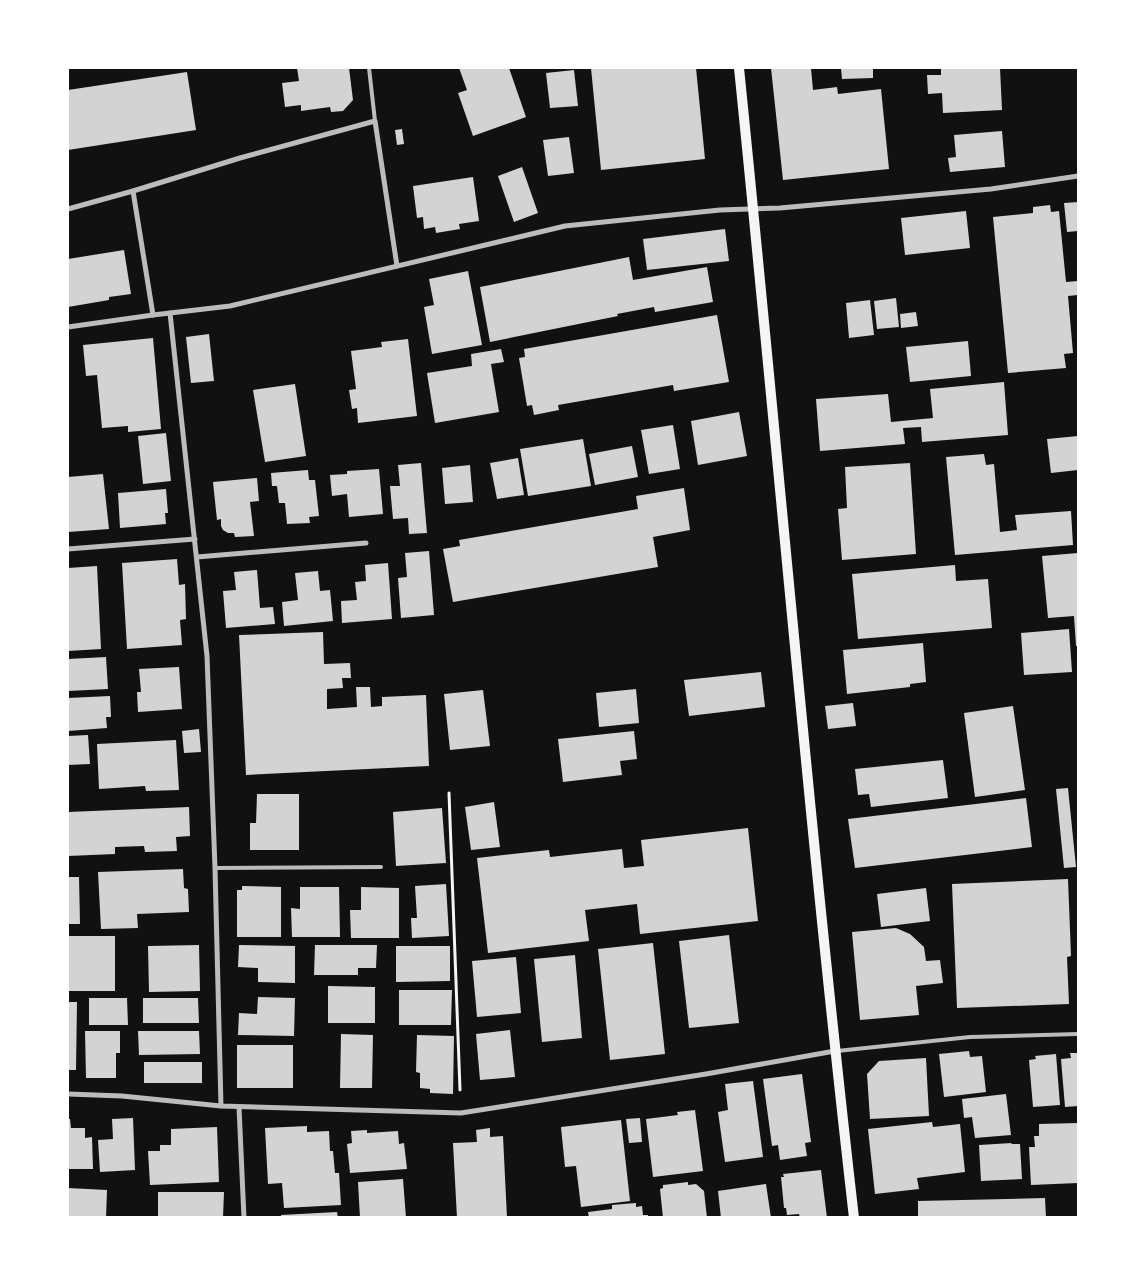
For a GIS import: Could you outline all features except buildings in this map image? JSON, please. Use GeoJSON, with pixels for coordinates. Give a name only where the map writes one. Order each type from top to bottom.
{"type":"FeatureCollection","features":[{"type":"Feature","properties":{"kind":"main road"},"geometry":{"type":"LineString","coordinates":[[739,68],[786,565],[835,1051],[854,1218]]}},
{"type":"Feature","properties":{"kind":"street"},"geometry":{"type":"LineString","coordinates":[[68,209],[240,158],[375,121],[397,266]]}},
{"type":"Feature","properties":{"kind":"street"},"geometry":{"type":"LineString","coordinates":[[68,327],[230,306],[565,226],[720,210],[780,208],[982,190],[1078,176]]}},
{"type":"Feature","properties":{"kind":"street"},"geometry":{"type":"LineString","coordinates":[[133,191],[154,315]]}},
{"type":"Feature","properties":{"kind":"street"},"geometry":{"type":"LineString","coordinates":[[170,313],[207,656],[222,1106]]}},
{"type":"Feature","properties":{"kind":"street"},"geometry":{"type":"LineString","coordinates":[[68,550],[195,538]]}},
{"type":"Feature","properties":{"kind":"street"},"geometry":{"type":"LineString","coordinates":[[197,557],[366,543]]}},
{"type":"Feature","properties":{"kind":"street"},"geometry":{"type":"LineString","coordinates":[[68,1094],[122,1096],[239,1107],[461,1113],[706,1074],[835,1051]]}},
{"type":"Feature","properties":{"kind":"street"},"geometry":{"type":"LineString","coordinates":[[239,1107],[244,1218]]}},
{"type":"Feature","properties":{"kind":"lane"},"geometry":{"type":"LineString","coordinates":[[368,68],[375,121]]}},
{"type":"Feature","properties":{"kind":"lane"},"geometry":{"type":"LineString","coordinates":[[215,868],[381,867]]}},
{"type":"Feature","properties":{"kind":"lane"},"geometry":{"type":"LineString","coordinates":[[835,1051],[970,1037],[1078,1034]]}},
{"type":"Feature","properties":{"kind":"path"},"geometry":{"type":"LineString","coordinates":[[449,793],[461,1113]]}}]}
